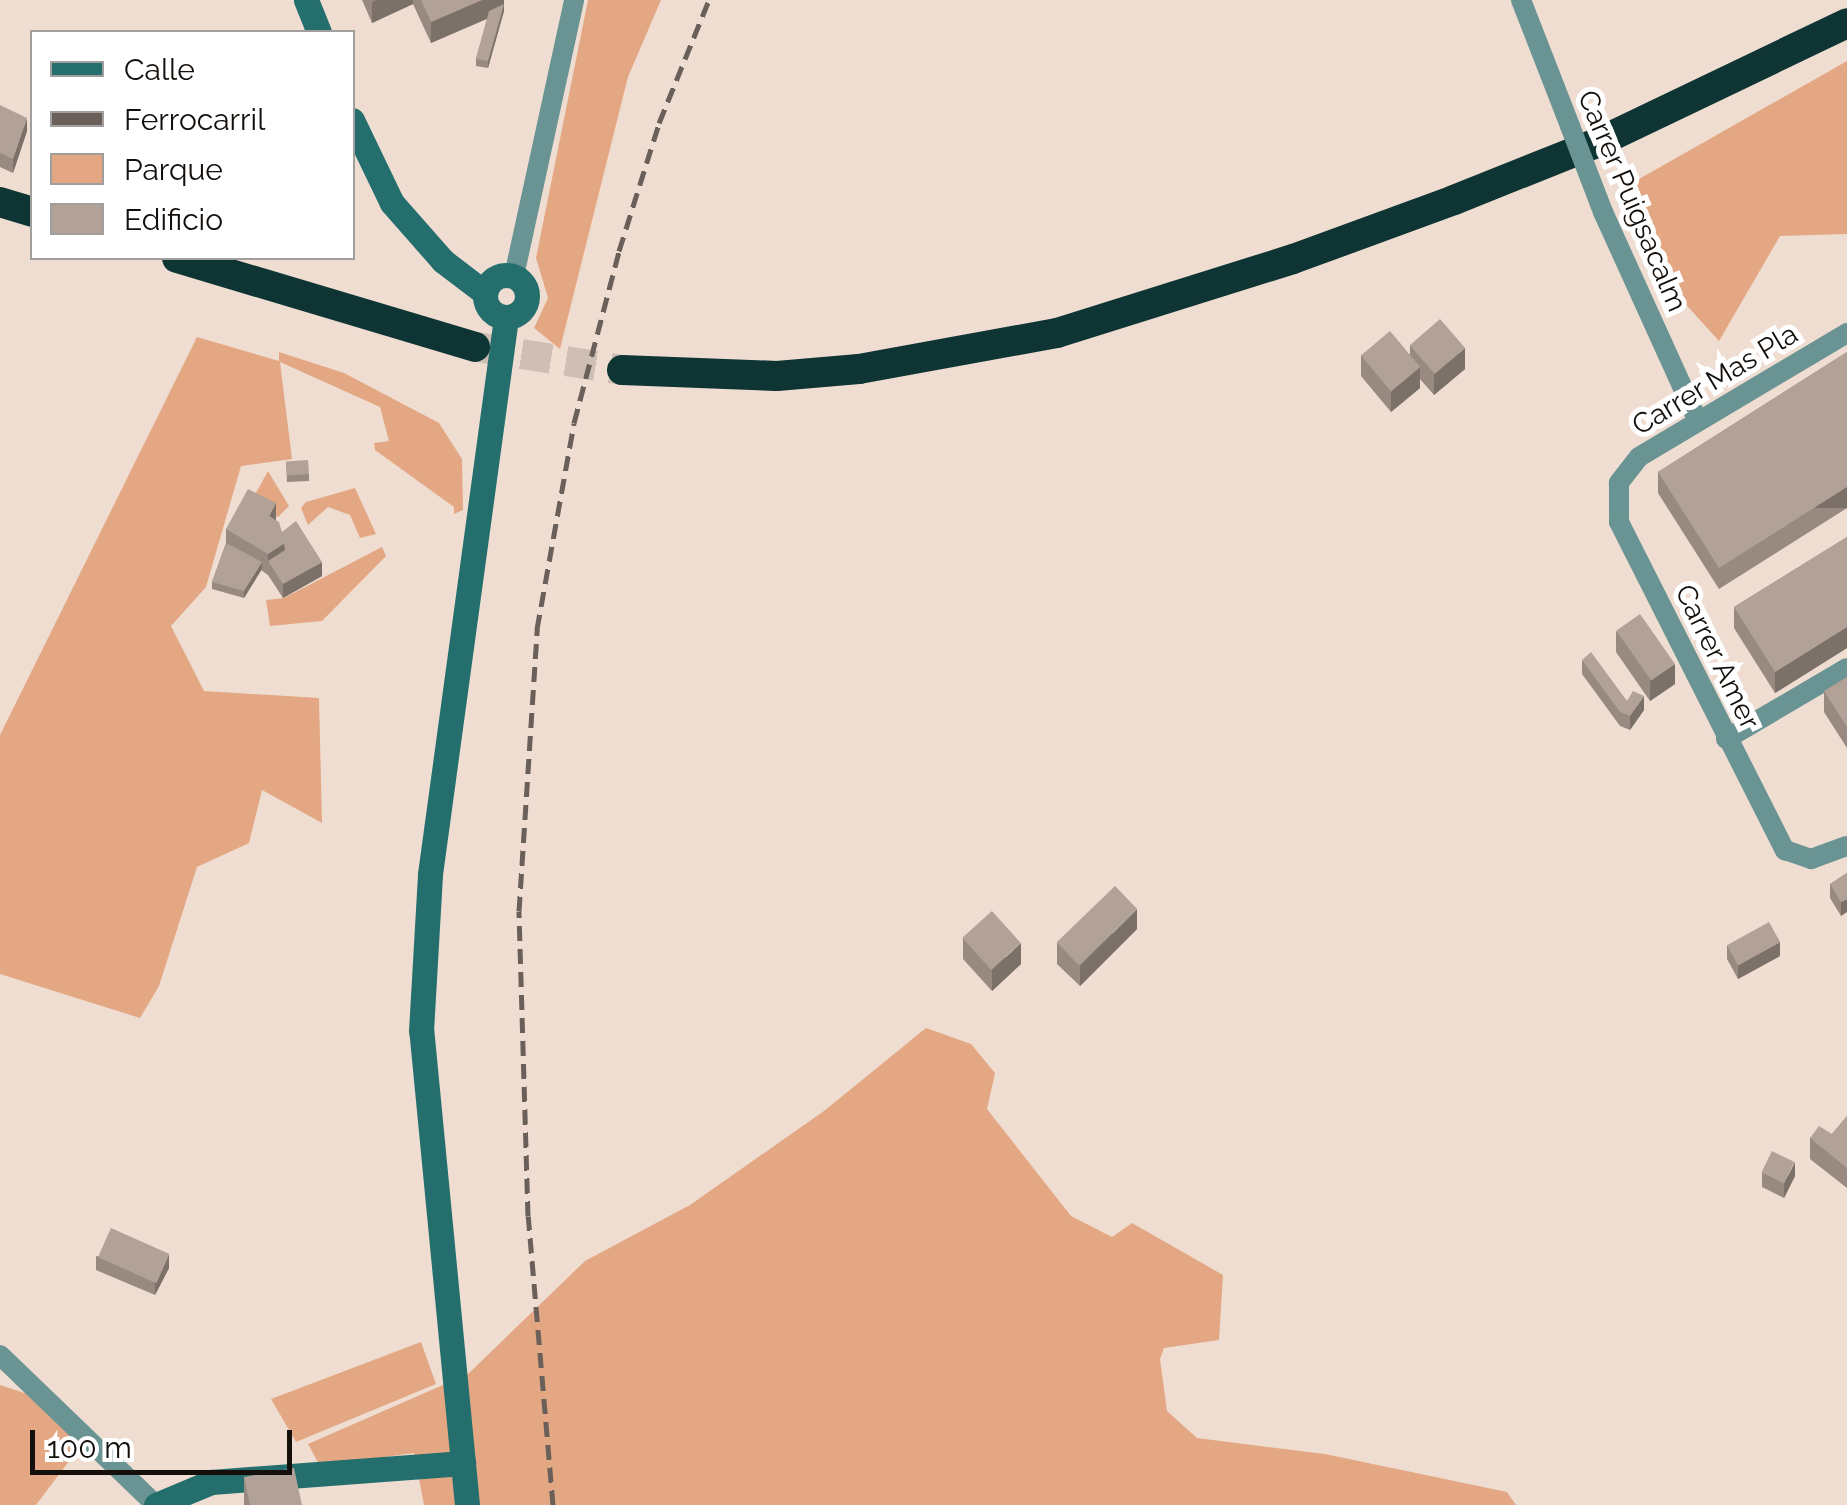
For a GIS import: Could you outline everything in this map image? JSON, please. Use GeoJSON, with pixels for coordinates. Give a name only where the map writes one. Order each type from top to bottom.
{"type":"FeatureCollection","features":[{"type":"Feature","properties":{"kind":"highway"},"geometry":{"type":"LineString","coordinates":[[622,370],[777,376],[859,370],[1057,333],[1293,259],[1454,200],[1599,142],[1847,23]]}},
{"type":"Feature","properties":{"kind":"highway"},"geometry":{"type":"LineString","coordinates":[[0,202],[30,211]]}},
{"type":"Feature","properties":{"kind":"highway"},"geometry":{"type":"LineString","coordinates":[[184,260],[475,347]]}},
{"type":"Feature","properties":{"kind":"street"},"geometry":{"type":"LineString","coordinates":[[306,0],[318,30]]}},
{"type":"Feature","properties":{"kind":"street"},"geometry":{"type":"LineString","coordinates":[[514,276],[574,0]]}},
{"type":"Feature","properties":{"kind":"street","name":"Carrer Puigsacalm"},"geometry":{"type":"LineString","coordinates":[[1521,0],[1604,212],[1698,422]]}},
{"type":"Feature","properties":{"kind":"street"},"geometry":{"type":"LineString","coordinates":[[355,126],[392,203],[444,260],[484,293],[490,310],[506,318]]}},
{"type":"Feature","properties":{"kind":"street"},"geometry":{"type":"LineString","coordinates":[[467,1505],[421,1031],[430,874],[506,318],[527,301],[524,284],[514,276],[496,278],[484,293]]}},
{"type":"Feature","properties":{"kind":"street","name":"Carrer Mas Pla"},"geometry":{"type":"LineString","coordinates":[[1619,483],[1638,457],[1847,333]]}},
{"type":"Feature","properties":{"kind":"street","name":"Carrer Amer"},"geometry":{"type":"LineString","coordinates":[[1619,483],[1619,522],[1726,739],[1786,850],[1811,860],[1847,846]]}},
{"type":"Feature","properties":{"kind":"street"},"geometry":{"type":"LineString","coordinates":[[1726,739],[1847,668]]}},
{"type":"Feature","properties":{"kind":"street"},"geometry":{"type":"LineString","coordinates":[[0,1355],[156,1505],[211,1482],[463,1463]]}},
{"type":"Feature","properties":{"kind":"green space"},"geometry":{"type":"Polygon","coordinates":[[[588,0],[661,0],[628,77],[560,349],[534,328],[548,298],[536,258],[588,0]]]}},
{"type":"Feature","properties":{"kind":"green space"},"geometry":{"type":"Polygon","coordinates":[[[1847,61],[1847,234],[1780,236],[1719,341],[1680,298],[1632,183],[1847,61]]]}},
{"type":"Feature","properties":{"kind":"green space"},"geometry":{"type":"Polygon","coordinates":[[[197,337],[279,361],[279,352],[344,373],[439,423],[462,459],[463,510],[454,514],[454,507],[375,450],[374,443],[389,441],[380,407],[280,362],[292,459],[241,466],[206,587],[171,626],[204,691],[319,698],[322,823],[262,790],[249,843],[197,867],[159,986],[140,1018],[0,974],[0,735],[197,337]]]}},
{"type":"Feature","properties":{"kind":"green space"},"geometry":{"type":"Polygon","coordinates":[[[268,471],[289,506],[278,517],[251,502],[268,471]]]}},
{"type":"Feature","properties":{"kind":"green space"},"geometry":{"type":"Polygon","coordinates":[[[355,488],[376,534],[360,538],[350,515],[328,507],[308,525],[301,508],[306,502],[355,488]]]}},
{"type":"Feature","properties":{"kind":"green space"},"geometry":{"type":"Polygon","coordinates":[[[382,547],[386,556],[322,621],[270,626],[266,600],[284,598],[382,547]]]}},
{"type":"Feature","properties":{"kind":"green space"},"geometry":{"type":"Polygon","coordinates":[[[926,1028],[971,1044],[995,1073],[987,1109],[1071,1216],[1112,1237],[1132,1223],[1223,1275],[1219,1340],[1164,1348],[1160,1359],[1167,1411],[1197,1438],[1325,1454],[1507,1492],[1516,1505],[424,1505],[414,1453],[320,1466],[308,1444],[468,1374],[585,1261],[690,1205],[824,1111],[926,1028]]]}},
{"type":"Feature","properties":{"kind":"green space"},"geometry":{"type":"Polygon","coordinates":[[[421,1342],[436,1384],[296,1442],[271,1399],[421,1342]]]}},
{"type":"Feature","properties":{"kind":"green space"},"geometry":{"type":"Polygon","coordinates":[[[0,1385],[49,1401],[82,1444],[36,1505],[0,1505],[0,1385]]]}},
{"type":"Feature","properties":{"kind":"building"},"geometry":{"type":"Polygon","coordinates":[[[421,0],[482,0],[431,22],[421,0]]]}},
{"type":"Feature","properties":{"kind":"building"},"geometry":{"type":"Polygon","coordinates":[[[504,4],[488,61],[476,59],[489,11],[504,4]]]}},
{"type":"Feature","properties":{"kind":"building"},"geometry":{"type":"Polygon","coordinates":[[[0,105],[27,118],[13,159],[0,153],[0,105]]]}},
{"type":"Feature","properties":{"kind":"building"},"geometry":{"type":"Polygon","coordinates":[[[1440,319],[1465,348],[1435,374],[1410,345],[1440,319]]]}},
{"type":"Feature","properties":{"kind":"building"},"geometry":{"type":"Polygon","coordinates":[[[1390,331],[1420,367],[1391,391],[1361,355],[1390,331]]]}},
{"type":"Feature","properties":{"kind":"building"},"geometry":{"type":"Polygon","coordinates":[[[1847,352],[1847,487],[1719,568],[1658,472],[1847,352]]]}},
{"type":"Feature","properties":{"kind":"building"},"geometry":{"type":"Polygon","coordinates":[[[308,460],[309,474],[287,476],[286,462],[308,460]]]}},
{"type":"Feature","properties":{"kind":"building"},"geometry":{"type":"Polygon","coordinates":[[[248,489],[276,503],[269,516],[279,522],[285,543],[268,554],[226,529],[248,489]]]}},
{"type":"Feature","properties":{"kind":"building"},"geometry":{"type":"Polygon","coordinates":[[[296,521],[322,562],[283,584],[268,561],[285,550],[282,532],[296,521]]]}},
{"type":"Feature","properties":{"kind":"building"},"geometry":{"type":"Polygon","coordinates":[[[1847,537],[1847,627],[1775,672],[1734,607],[1847,537]]]}},
{"type":"Feature","properties":{"kind":"building"},"geometry":{"type":"Polygon","coordinates":[[[226,543],[262,562],[244,591],[212,582],[226,543]]]}},
{"type":"Feature","properties":{"kind":"building"},"geometry":{"type":"Polygon","coordinates":[[[1640,614],[1675,664],[1651,681],[1616,631],[1640,614]]]}},
{"type":"Feature","properties":{"kind":"building"},"geometry":{"type":"Polygon","coordinates":[[[1591,652],[1627,701],[1633,691],[1644,696],[1630,716],[1620,712],[1582,660],[1591,652]]]}},
{"type":"Feature","properties":{"kind":"building"},"geometry":{"type":"Polygon","coordinates":[[[1847,677],[1847,727],[1824,691],[1847,677]]]}},
{"type":"Feature","properties":{"kind":"building"},"geometry":{"type":"Polygon","coordinates":[[[1847,873],[1847,899],[1841,902],[1830,884],[1847,873]]]}},
{"type":"Feature","properties":{"kind":"building"},"geometry":{"type":"Polygon","coordinates":[[[1115,886],[1137,909],[1079,965],[1057,942],[1115,886]]]}},
{"type":"Feature","properties":{"kind":"building"},"geometry":{"type":"Polygon","coordinates":[[[992,911],[1021,943],[991,970],[962,938],[992,911]]]}},
{"type":"Feature","properties":{"kind":"building"},"geometry":{"type":"Polygon","coordinates":[[[1769,922],[1780,942],[1738,965],[1727,945],[1769,922]]]}},
{"type":"Feature","properties":{"kind":"building"},"geometry":{"type":"Polygon","coordinates":[[[1847,1116],[1847,1168],[1810,1138],[1819,1126],[1832,1134],[1847,1116]]]}},
{"type":"Feature","properties":{"kind":"building"},"geometry":{"type":"Polygon","coordinates":[[[1772,1151],[1794,1162],[1784,1184],[1761,1173],[1772,1151]]]}},
{"type":"Feature","properties":{"kind":"building"},"geometry":{"type":"Polygon","coordinates":[[[111,1228],[169,1254],[156,1283],[98,1257],[111,1228]]]}},
{"type":"Feature","properties":{"kind":"building"},"geometry":{"type":"Polygon","coordinates":[[[294,1468],[302,1505],[250,1505],[244,1477],[294,1468]]]}},
{"type":"Feature","properties":{"kind":"tunnel"},"geometry":{"type":"LineString","coordinates":[[477,347],[622,370]]}},
{"type":"Feature","properties":{"kind":"railway"},"geometry":{"type":"LineString","coordinates":[[553,1505],[528,1216],[519,911],[537,629],[574,423],[619,251],[659,123],[709,0]]}}]}
